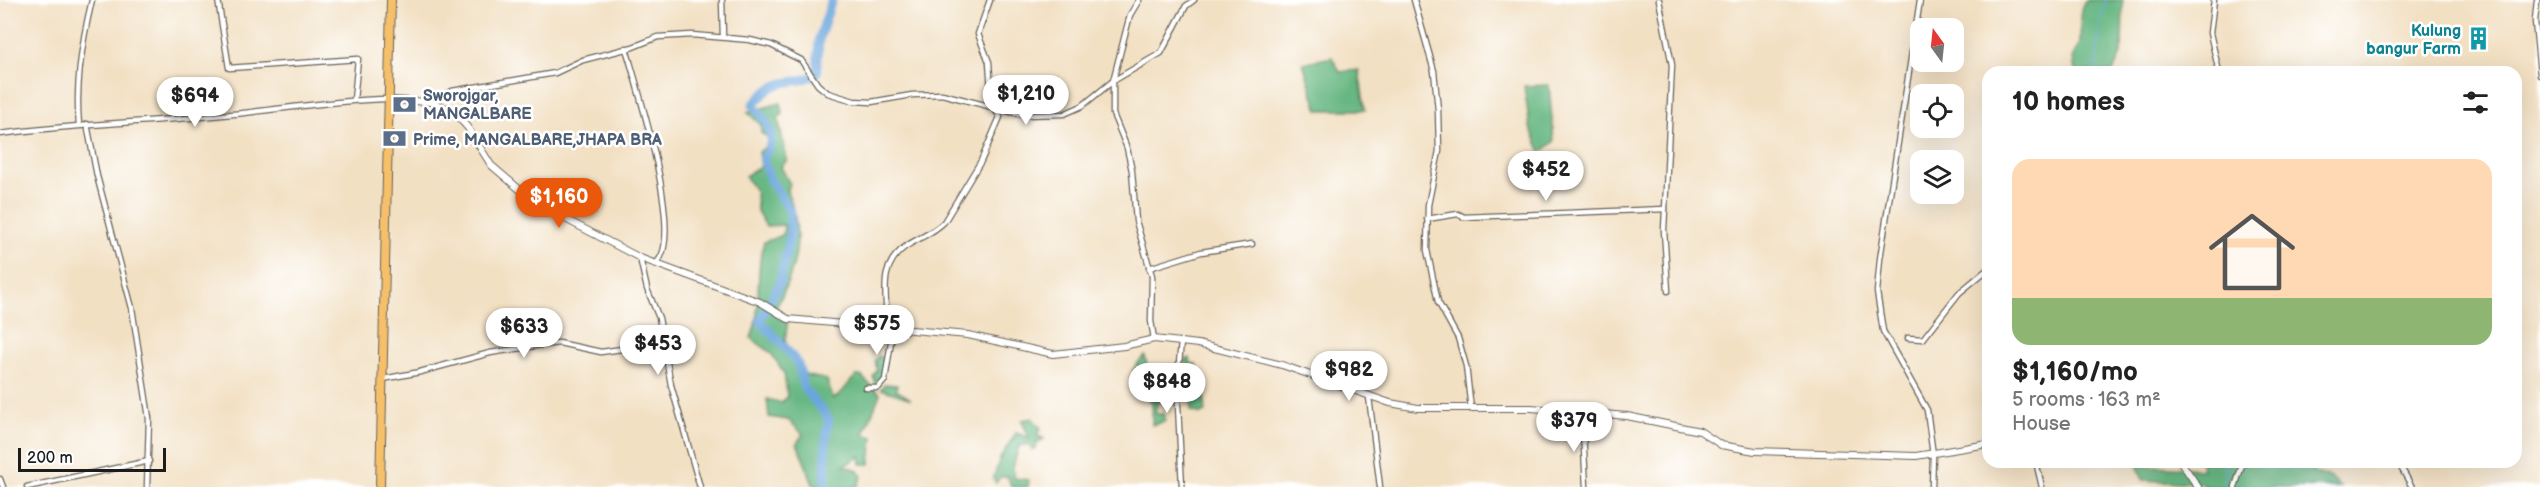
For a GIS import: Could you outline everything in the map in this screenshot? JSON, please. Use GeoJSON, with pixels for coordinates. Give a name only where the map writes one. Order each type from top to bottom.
{"type":"FeatureCollection","features":[{"type":"Feature","properties":{"kind":"main road"},"geometry":{"type":"LineString","coordinates":[[380,487],[393,0]]}},
{"type":"Feature","properties":{"kind":"street"},"geometry":{"type":"LineString","coordinates":[[79,125],[78,80],[82,46],[92,0]]}},
{"type":"Feature","properties":{"kind":"street"},"geometry":{"type":"LineString","coordinates":[[218,0],[229,68],[358,59],[354,100]]}},
{"type":"Feature","properties":{"kind":"street"},"geometry":{"type":"LineString","coordinates":[[722,0],[723,37]]}},
{"type":"Feature","properties":{"kind":"street"},"geometry":{"type":"LineString","coordinates":[[866,388],[878,388],[885,380],[890,329],[884,287],[889,265],[904,247],[927,236],[944,222],[981,161],[1000,117],[991,99],[989,62],[978,34],[990,0]]}},
{"type":"Feature","properties":{"kind":"street"},"geometry":{"type":"LineString","coordinates":[[1139,0],[1130,15],[1113,81],[1113,114],[1129,159],[1136,221],[1152,276],[1151,321],[1154,339]]}},
{"type":"Feature","properties":{"kind":"street"},"geometry":{"type":"LineString","coordinates":[[431,102],[452,91],[555,74],[583,60],[658,37],[723,37],[771,45],[801,60],[818,85],[828,93],[854,101],[871,102],[912,95],[942,94],[1023,115],[1064,114],[1082,106],[1113,81],[1161,53],[1186,6],[1194,0]]}},
{"type":"Feature","properties":{"kind":"street"},"geometry":{"type":"LineString","coordinates":[[1414,0],[1434,71],[1438,110],[1439,151],[1428,205],[1427,250],[1432,284],[1442,312],[1458,338],[1466,366],[1471,409]]}},
{"type":"Feature","properties":{"kind":"street"},"geometry":{"type":"LineString","coordinates":[[1659,0],[1672,65],[1665,209],[1668,291]]}},
{"type":"Feature","properties":{"kind":"street"},"geometry":{"type":"LineString","coordinates":[[1920,0],[1877,292],[1883,331],[1927,410],[1933,455],[1932,487]]}},
{"type":"Feature","properties":{"kind":"street"},"geometry":{"type":"LineString","coordinates":[[2214,0],[2210,33],[2218,66]]}},
{"type":"Feature","properties":{"kind":"street"},"geometry":{"type":"LineString","coordinates":[[2537,0],[2535,21],[2540,75]]}},
{"type":"Feature","properties":{"kind":"street"},"geometry":{"type":"LineString","coordinates":[[626,48],[650,134],[663,200],[664,252],[656,263]]}},
{"type":"Feature","properties":{"kind":"street"},"geometry":{"type":"LineString","coordinates":[[0,134],[87,124],[233,114],[354,100],[431,102],[445,106],[461,117],[490,165],[532,200],[640,258],[760,302],[774,312],[794,320],[968,335],[1053,354],[1124,346],[1154,339],[1182,342],[1247,355],[1370,397],[1418,408],[1531,408],[1627,416],[1700,430],[1721,445],[1755,451],[1933,455],[1982,445]]}},
{"type":"Feature","properties":{"kind":"street"},"geometry":{"type":"LineString","coordinates":[[87,124],[97,176],[132,308],[149,418],[147,487]]}},
{"type":"Feature","properties":{"kind":"street"},"geometry":{"type":"LineString","coordinates":[[1427,219],[1458,214],[1464,217],[1665,209]]}},
{"type":"Feature","properties":{"kind":"street"},"geometry":{"type":"LineString","coordinates":[[1149,268],[1201,252],[1252,244]]}},
{"type":"Feature","properties":{"kind":"street"},"geometry":{"type":"LineString","coordinates":[[640,258],[647,289],[660,318],[663,343],[685,439],[700,487]]}},
{"type":"Feature","properties":{"kind":"street"},"geometry":{"type":"LineString","coordinates":[[1908,338],[1923,339],[1959,292],[1982,274]]}},
{"type":"Feature","properties":{"kind":"street"},"geometry":{"type":"LineString","coordinates":[[1182,342],[1177,385],[1182,487]]}},
{"type":"Feature","properties":{"kind":"street"},"geometry":{"type":"LineString","coordinates":[[383,379],[420,372],[490,353],[543,345],[559,343],[601,352],[663,343]]}},
{"type":"Feature","properties":{"kind":"street"},"geometry":{"type":"LineString","coordinates":[[1370,397],[1380,487]]}},
{"type":"Feature","properties":{"kind":"street"},"geometry":{"type":"LineString","coordinates":[[1582,413],[1586,487]]}},
{"type":"Feature","properties":{"kind":"street"},"geometry":{"type":"LineString","coordinates":[[27,487],[148,461]]}},
{"type":"Feature","properties":{"kind":"street"},"geometry":{"type":"LineString","coordinates":[[2037,468],[2042,487]]}},
{"type":"Feature","properties":{"kind":"street"},"geometry":{"type":"LineString","coordinates":[[2185,468],[2198,487]]}},
{"type":"Feature","properties":{"kind":"street"},"geometry":{"type":"LineString","coordinates":[[2235,487],[2241,468]]}},
{"type":"Feature","properties":{"kind":"street"},"geometry":{"type":"LineString","coordinates":[[2401,468],[2412,487]]}},
{"type":"Feature","properties":{"kind":"street"},"geometry":{"type":"LineString","coordinates":[[0,479],[3,487]]}},
{"type":"Feature","properties":{"kind":"green space"},"geometry":{"type":"Polygon","coordinates":[[[2086,0],[2123,0],[2122,52],[2116,66],[2074,66],[2073,57],[2080,43],[2081,9],[2086,0]]]}},
{"type":"Feature","properties":{"kind":"green space"},"geometry":{"type":"Polygon","coordinates":[[[1332,57],[1340,72],[1359,70],[1365,110],[1318,110],[1303,63],[1332,57]]]}},
{"type":"Feature","properties":{"kind":"green space"},"geometry":{"type":"Polygon","coordinates":[[[1549,85],[1554,142],[1541,152],[1530,127],[1524,86],[1549,85]]]}},
{"type":"Feature","properties":{"kind":"green space"},"geometry":{"type":"Polygon","coordinates":[[[781,103],[783,114],[778,118],[787,160],[781,167],[790,184],[787,191],[793,207],[797,238],[793,267],[774,312],[788,319],[785,341],[805,375],[827,380],[833,399],[856,376],[861,376],[880,394],[864,434],[873,437],[870,464],[861,464],[860,456],[844,466],[856,469],[862,476],[857,487],[814,487],[797,443],[803,434],[788,420],[769,417],[767,399],[782,403],[787,396],[784,373],[771,353],[751,338],[757,315],[759,266],[764,242],[783,235],[784,225],[766,226],[757,211],[756,192],[745,176],[761,166],[759,152],[766,146],[768,137],[761,133],[761,125],[747,112],[781,103]]]}},
{"type":"Feature","properties":{"kind":"green space"},"geometry":{"type":"Polygon","coordinates":[[[879,356],[885,360],[880,384],[876,385],[873,376],[877,370],[875,360],[879,356]]]}},
{"type":"Feature","properties":{"kind":"green space"},"geometry":{"type":"Polygon","coordinates":[[[1145,356],[1149,377],[1152,378],[1151,384],[1164,387],[1164,401],[1157,402],[1156,414],[1164,414],[1166,421],[1152,425],[1152,402],[1134,386],[1131,375],[1145,356]]]}},
{"type":"Feature","properties":{"kind":"green space"},"geometry":{"type":"Polygon","coordinates":[[[1190,358],[1191,364],[1196,364],[1204,393],[1205,412],[1201,414],[1191,411],[1193,377],[1184,360],[1190,358]]]}},
{"type":"Feature","properties":{"kind":"green space"},"geometry":{"type":"Polygon","coordinates":[[[885,384],[897,385],[896,390],[911,399],[881,389],[885,384]]]}},
{"type":"Feature","properties":{"kind":"green space"},"geometry":{"type":"Polygon","coordinates":[[[1032,418],[1041,428],[1037,435],[1044,439],[1037,443],[1036,449],[1032,450],[1029,444],[1019,446],[1013,467],[1014,478],[1029,480],[1028,487],[1011,487],[1008,477],[1000,477],[996,483],[993,479],[1000,458],[1016,433],[1029,438],[1022,420],[1032,418]]]}},
{"type":"Feature","properties":{"kind":"green space"},"geometry":{"type":"Polygon","coordinates":[[[2138,468],[2311,468],[2313,472],[2330,478],[2341,487],[2207,487],[2199,483],[2143,480],[2138,468]]]}},
{"type":"Feature","properties":{"kind":"waterway"},"geometry":{"type":"LineString","coordinates":[[825,487],[826,438],[829,419],[804,388],[798,364],[760,321],[779,284],[790,236],[790,211],[769,178],[763,158],[770,144],[770,130],[753,105],[776,85],[804,79],[817,73],[819,39],[832,0]]}},
{"type":"Feature","properties":{"kind":"waterway"},"geometry":{"type":"LineString","coordinates":[[2095,66],[2101,18],[2106,0]]}},
{"type":"Feature","properties":{"kind":"waterway"},"geometry":{"type":"LineString","coordinates":[[2222,487],[2227,468]]}},
{"type":"Feature","properties":{"kind":"place","name":"Kulung bangur Farm"},"geometry":{"type":"Point","coordinates":[2479,39]}},
{"type":"Feature","properties":{"kind":"place","name":"Sworojgar, MANGALBARE"},"geometry":{"type":"Point","coordinates":[405,104]}},
{"type":"Feature","properties":{"kind":"place","name":"Prime, MANGALBARE,JHAPA BRA"},"geometry":{"type":"Point","coordinates":[395,139]}}]}
